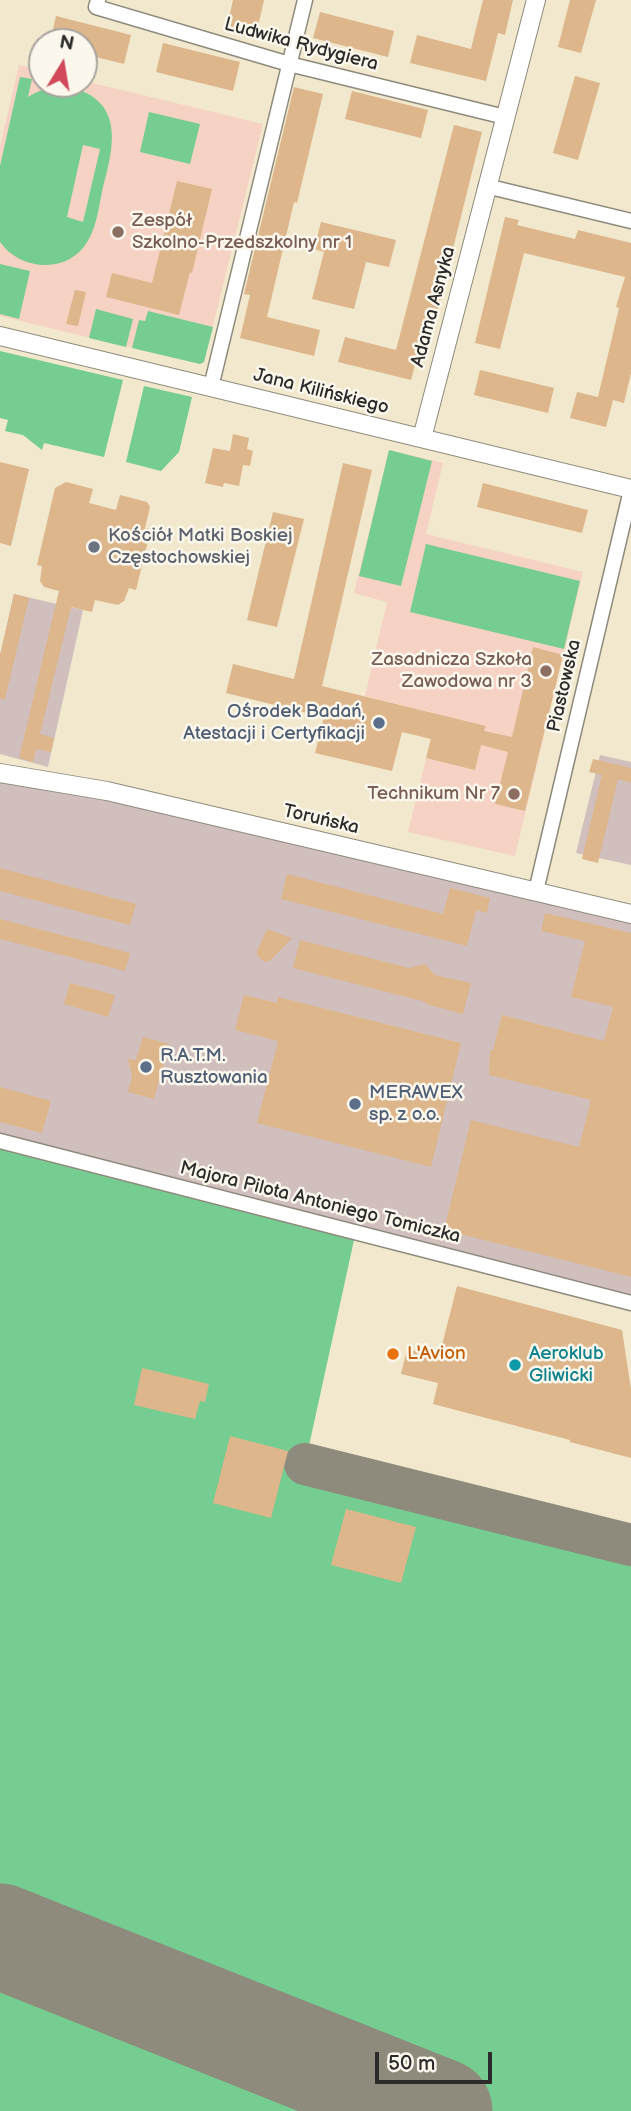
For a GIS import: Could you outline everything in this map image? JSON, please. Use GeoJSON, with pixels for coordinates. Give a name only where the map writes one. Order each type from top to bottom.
{"type":"FeatureCollection","features":[{"type":"Feature","properties":{"kind":"street","name":"Ludwika Rydygiera"},"geometry":{"type":"LineString","coordinates":[[97,0],[96,7],[289,64],[505,117]]}},
{"type":"Feature","properties":{"kind":"street"},"geometry":{"type":"LineString","coordinates":[[211,387],[305,0]]}},
{"type":"Feature","properties":{"kind":"street","name":"Adama Asnyka"},"geometry":{"type":"LineString","coordinates":[[422,438],[536,0]]}},
{"type":"Feature","properties":{"kind":"street"},"geometry":{"type":"LineString","coordinates":[[486,186],[631,221]]}},
{"type":"Feature","properties":{"kind":"street","name":"Jana Kilińskiego"},"geometry":{"type":"LineString","coordinates":[[0,336],[631,489]]}},
{"type":"Feature","properties":{"kind":"street","name":"Piastowska"},"geometry":{"type":"LineString","coordinates":[[536,891],[631,489]]}},
{"type":"Feature","properties":{"kind":"street","name":"Toruńska"},"geometry":{"type":"LineString","coordinates":[[0,773],[107,792],[631,914]]}},
{"type":"Feature","properties":{"kind":"street","name":"Majora Pilota Antoniego Tomiczka"},"geometry":{"type":"LineString","coordinates":[[0,1141],[631,1303]]}},
{"type":"Feature","properties":{"kind":"shaded area","name":"Zespół Szkolno-Przedszkolny nr 1"},"geometry":{"type":"Polygon","coordinates":[[[19,65],[28,67],[28,98],[98,98],[98,84],[263,124],[204,362],[200,364],[0,316],[0,147],[19,65]]]}},
{"type":"Feature","properties":{"kind":"shaded area"},"geometry":{"type":"Polygon","coordinates":[[[389,450],[443,463],[426,534],[583,572],[515,856],[408,832],[437,714],[365,696],[387,602],[354,593],[389,450]]]}},
{"type":"Feature","properties":{"kind":"shaded area"},"geometry":{"type":"Polygon","coordinates":[[[14,594],[83,610],[48,767],[0,754],[0,655],[14,594]]]}},
{"type":"Feature","properties":{"kind":"shaded area"},"geometry":{"type":"Polygon","coordinates":[[[600,755],[631,762],[631,865],[576,853],[600,755]]]}},
{"type":"Feature","properties":{"kind":"shaded area"},"geometry":{"type":"Polygon","coordinates":[[[0,773],[631,914],[631,1303],[0,1141],[0,773]]]}},
{"type":"Feature","properties":{"kind":"green space"},"geometry":{"type":"Polygon","coordinates":[[[20,77],[28,78],[28,98],[94,98],[104,108],[110,120],[112,134],[98,214],[87,242],[74,256],[63,262],[40,265],[18,258],[0,242],[0,166],[20,77]],[[83,145],[67,217],[83,222],[100,149],[83,145]]]}},
{"type":"Feature","properties":{"kind":"green space"},"geometry":{"type":"Polygon","coordinates":[[[149,112],[200,124],[190,164],[140,152],[149,112]]]}},
{"type":"Feature","properties":{"kind":"green space"},"geometry":{"type":"Polygon","coordinates":[[[0,264],[30,271],[19,319],[0,314],[0,264]]]}},
{"type":"Feature","properties":{"kind":"green space"},"geometry":{"type":"Polygon","coordinates":[[[96,309],[133,319],[126,347],[89,338],[96,309]]]}},
{"type":"Feature","properties":{"kind":"green space"},"geometry":{"type":"Polygon","coordinates":[[[148,311],[213,327],[204,362],[200,364],[132,348],[139,320],[145,321],[148,311]]]}},
{"type":"Feature","properties":{"kind":"green space"},"geometry":{"type":"Polygon","coordinates":[[[0,351],[123,380],[104,457],[44,443],[42,450],[23,435],[5,431],[8,420],[0,418],[0,351]]]}},
{"type":"Feature","properties":{"kind":"green space"},"geometry":{"type":"Polygon","coordinates":[[[144,386],[192,397],[179,452],[161,471],[126,462],[144,386]]]}},
{"type":"Feature","properties":{"kind":"green space"},"geometry":{"type":"Polygon","coordinates":[[[389,450],[432,461],[401,586],[359,576],[389,450]]]}},
{"type":"Feature","properties":{"kind":"green space"},"geometry":{"type":"Polygon","coordinates":[[[426,544],[580,581],[564,649],[410,612],[426,544]]]}},
{"type":"Feature","properties":{"kind":"green space"},"geometry":{"type":"Polygon","coordinates":[[[0,1141],[356,1231],[305,1464],[631,1545],[631,2111],[0,2111],[0,1141]]]}},
{"type":"Feature","properties":{"kind":"building"},"geometry":{"type":"Polygon","coordinates":[[[233,0],[264,0],[255,39],[226,32],[233,0]]]}},
{"type":"Feature","properties":{"kind":"building"},"geometry":{"type":"Polygon","coordinates":[[[483,0],[513,0],[505,35],[498,33],[486,81],[410,63],[417,35],[471,49],[483,0]]]}},
{"type":"Feature","properties":{"kind":"building"},"geometry":{"type":"Polygon","coordinates":[[[570,0],[596,0],[581,53],[558,47],[570,0]]]}},
{"type":"Feature","properties":{"kind":"building"},"geometry":{"type":"Polygon","coordinates":[[[320,12],[394,31],[388,57],[313,38],[320,12]]]}},
{"type":"Feature","properties":{"kind":"building"},"geometry":{"type":"Polygon","coordinates":[[[56,16],[131,35],[124,64],[98,58],[98,28],[53,28],[56,16]]]}},
{"type":"Feature","properties":{"kind":"building"},"geometry":{"type":"Polygon","coordinates":[[[163,43],[240,62],[233,91],[156,72],[163,43]]]}},
{"type":"Feature","properties":{"kind":"building"},"geometry":{"type":"Polygon","coordinates":[[[575,76],[600,83],[578,160],[553,153],[575,76]]]}},
{"type":"Feature","properties":{"kind":"building"},"geometry":{"type":"Polygon","coordinates":[[[294,87],[323,94],[267,317],[320,330],[314,356],[240,338],[250,295],[244,294],[294,87]]]}},
{"type":"Feature","properties":{"kind":"building"},"geometry":{"type":"Polygon","coordinates":[[[352,91],[428,110],[421,138],[345,119],[352,91]]]}},
{"type":"Feature","properties":{"kind":"building"},"geometry":{"type":"Polygon","coordinates":[[[454,125],[482,132],[431,337],[423,335],[411,380],[338,362],[345,337],[396,350],[454,125]]]}},
{"type":"Feature","properties":{"kind":"building"},"geometry":{"type":"Polygon","coordinates":[[[177,181],[212,189],[179,315],[106,297],[112,273],[152,283],[177,181]]]}},
{"type":"Feature","properties":{"kind":"building"},"geometry":{"type":"Polygon","coordinates":[[[505,217],[519,220],[517,225],[575,239],[578,230],[631,243],[631,373],[624,403],[613,400],[606,427],[570,418],[577,392],[598,397],[619,308],[616,307],[625,277],[524,253],[500,349],[475,343],[505,217]]]}},
{"type":"Feature","properties":{"kind":"building"},"geometry":{"type":"Polygon","coordinates":[[[321,222],[396,240],[389,267],[366,262],[354,309],[312,299],[324,252],[314,249],[321,222]]]}},
{"type":"Feature","properties":{"kind":"building"},"geometry":{"type":"Polygon","coordinates":[[[75,290],[86,292],[78,326],[66,324],[75,290]]]}},
{"type":"Feature","properties":{"kind":"building"},"geometry":{"type":"Polygon","coordinates":[[[480,370],[554,388],[548,413],[474,395],[480,370]]]}},
{"type":"Feature","properties":{"kind":"building"},"geometry":{"type":"Polygon","coordinates":[[[233,434],[249,438],[247,449],[253,451],[250,466],[243,465],[239,486],[224,483],[223,487],[205,483],[213,448],[230,451],[233,434]]]}},
{"type":"Feature","properties":{"kind":"building"},"geometry":{"type":"Polygon","coordinates":[[[0,462],[29,469],[11,546],[0,543],[0,462]]]}},
{"type":"Feature","properties":{"kind":"building"},"geometry":{"type":"Polygon","coordinates":[[[343,463],[372,470],[322,686],[486,726],[484,731],[512,737],[533,647],[563,655],[525,811],[495,804],[508,752],[481,745],[475,770],[426,758],[431,739],[402,732],[392,771],[315,753],[324,717],[226,693],[233,664],[294,679],[343,463]]]}},
{"type":"Feature","properties":{"kind":"building","name":"Kościół Matki Boskiej Częstochowskiej"},"geometry":{"type":"Polygon","coordinates":[[[66,482],[93,489],[89,503],[116,510],[120,495],[147,502],[150,507],[145,528],[151,529],[136,590],[129,588],[124,601],[118,605],[95,600],[92,612],[71,607],[40,734],[54,738],[51,752],[36,749],[33,762],[19,758],[59,591],[44,587],[40,581],[42,566],[37,565],[55,488],[66,482]]]}},
{"type":"Feature","properties":{"kind":"building"},"geometry":{"type":"Polygon","coordinates":[[[483,483],[588,510],[582,533],[477,507],[483,483]]]}},
{"type":"Feature","properties":{"kind":"building"},"geometry":{"type":"Polygon","coordinates":[[[273,512],[304,519],[277,627],[247,620],[273,512]]]}},
{"type":"Feature","properties":{"kind":"building"},"geometry":{"type":"Polygon","coordinates":[[[14,594],[29,598],[5,699],[0,699],[0,655],[14,594]]]}},
{"type":"Feature","properties":{"kind":"building"},"geometry":{"type":"Polygon","coordinates":[[[593,759],[631,768],[631,783],[618,779],[598,863],[582,859],[602,775],[589,772],[593,759]]]}},
{"type":"Feature","properties":{"kind":"building"},"geometry":{"type":"Polygon","coordinates":[[[0,868],[136,904],[130,925],[0,891],[0,868]]]}},
{"type":"Feature","properties":{"kind":"building"},"geometry":{"type":"Polygon","coordinates":[[[287,874],[443,914],[450,888],[490,898],[487,913],[476,910],[467,946],[281,899],[287,874]]]}},
{"type":"Feature","properties":{"kind":"building"},"geometry":{"type":"Polygon","coordinates":[[[545,913],[631,933],[631,1277],[444,1230],[471,1120],[579,1147],[591,1100],[489,1075],[490,1050],[493,1050],[502,1015],[604,1041],[613,1007],[571,997],[585,941],[541,931],[545,913]]]}},
{"type":"Feature","properties":{"kind":"building"},"geometry":{"type":"Polygon","coordinates":[[[0,919],[130,953],[125,971],[0,939],[0,919]]]}},
{"type":"Feature","properties":{"kind":"building"},"geometry":{"type":"Polygon","coordinates":[[[267,929],[292,938],[271,960],[265,962],[258,957],[257,951],[267,929]]]}},
{"type":"Feature","properties":{"kind":"building"},"geometry":{"type":"Polygon","coordinates":[[[300,940],[409,968],[425,964],[435,975],[471,983],[463,1014],[293,968],[300,940]]]}},
{"type":"Feature","properties":{"kind":"building"},"geometry":{"type":"Polygon","coordinates":[[[70,983],[115,995],[108,1017],[64,1004],[70,983]]]}},
{"type":"Feature","properties":{"kind":"building","name":"MERAWEX sp. z o.o."},"geometry":{"type":"Polygon","coordinates":[[[244,995],[277,1003],[278,997],[461,1043],[431,1167],[257,1123],[278,1041],[235,1030],[244,995]]]}},
{"type":"Feature","properties":{"kind":"building","name":"R.A.T.M. Rusztowania"},"geometry":{"type":"Polygon","coordinates":[[[143,1037],[169,1044],[154,1099],[128,1092],[132,1076],[128,1059],[136,1060],[143,1037]]]}},
{"type":"Feature","properties":{"kind":"building"},"geometry":{"type":"Polygon","coordinates":[[[0,1087],[51,1101],[42,1133],[0,1122],[0,1087]]]}},
{"type":"Feature","properties":{"kind":"building","name":"Aeroklub Gliwicki"},"geometry":{"type":"Polygon","coordinates":[[[457,1286],[622,1330],[631,1389],[631,1458],[433,1404],[438,1383],[401,1374],[407,1349],[439,1357],[457,1286]]]}},
{"type":"Feature","properties":{"kind":"building"},"geometry":{"type":"Polygon","coordinates":[[[142,1368],[209,1384],[205,1402],[200,1401],[195,1419],[134,1405],[142,1368]]]}},
{"type":"Feature","properties":{"kind":"building"},"geometry":{"type":"Polygon","coordinates":[[[230,1436],[288,1451],[271,1518],[213,1503],[230,1436]]]}},
{"type":"Feature","properties":{"kind":"building"},"geometry":{"type":"Polygon","coordinates":[[[346,1509],[416,1527],[401,1583],[331,1565],[346,1509]]]}},
{"type":"Feature","properties":{"kind":"taxiway"},"geometry":{"type":"LineString","coordinates":[[305,1464],[631,1545]]}},
{"type":"Feature","properties":{"kind":"runway"},"geometry":{"type":"LineString","coordinates":[[0,1936],[440,2111]]}},
{"type":"Feature","properties":{"kind":"place","name":"Zespół Szkolno-Przedszkolny nr 1"},"geometry":{"type":"Point","coordinates":[118,232]}},
{"type":"Feature","properties":{"kind":"place","name":"Kościół Matki Boskiej Częstochowskiej"},"geometry":{"type":"Point","coordinates":[94,547]}},
{"type":"Feature","properties":{"kind":"place","name":"Zasadnicza Szkoła Zawodowa nr 3"},"geometry":{"type":"Point","coordinates":[546,671]}},
{"type":"Feature","properties":{"kind":"place","name":"Ośrodek Badań, Atestacji i Certyfikacji"},"geometry":{"type":"Point","coordinates":[379,723]}},
{"type":"Feature","properties":{"kind":"place","name":"Technikum Nr 7"},"geometry":{"type":"Point","coordinates":[514,794]}},
{"type":"Feature","properties":{"kind":"place","name":"R.A.T.M. Rusztowania"},"geometry":{"type":"Point","coordinates":[146,1067]}},
{"type":"Feature","properties":{"kind":"place","name":"MERAWEX sp. z o.o."},"geometry":{"type":"Point","coordinates":[355,1104]}},
{"type":"Feature","properties":{"kind":"place","name":"L'Avion"},"geometry":{"type":"Point","coordinates":[393,1354]}},
{"type":"Feature","properties":{"kind":"place","name":"Aeroklub Gliwicki"},"geometry":{"type":"Point","coordinates":[515,1365]}}]}
